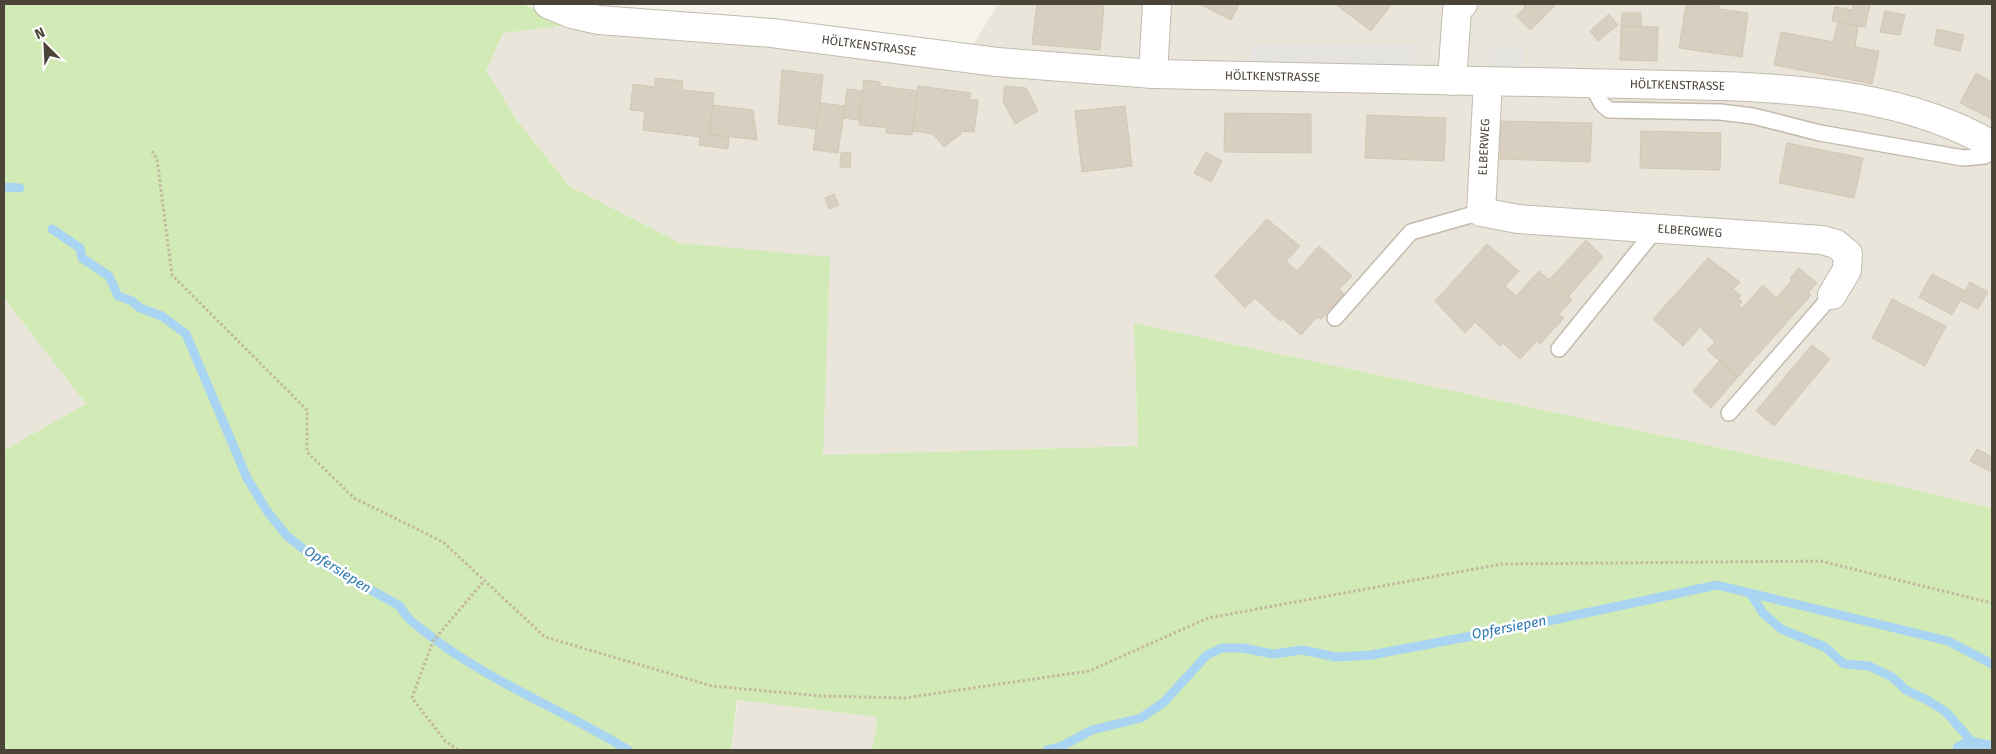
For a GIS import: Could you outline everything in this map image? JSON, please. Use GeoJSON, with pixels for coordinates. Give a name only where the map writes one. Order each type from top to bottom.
{"type":"FeatureCollection","features":[{"type":"Feature","properties":{"kind":"street","name":"HÖLTKENSTRASSE"},"geometry":{"type":"LineString","coordinates":[[548,4],[572,14],[599,20],[772,33],[997,62],[1153,74],[1754,87],[1825,94],[1892,106],[1937,119],[1963,129],[1992,145]]}},
{"type":"Feature","properties":{"kind":"street"},"geometry":{"type":"LineString","coordinates":[[1153,74],[1157,4]]}},
{"type":"Feature","properties":{"kind":"street"},"geometry":{"type":"LineString","coordinates":[[1452,81],[1457,10],[1463,4]]}},
{"type":"Feature","properties":{"kind":"street","name":"ELBERWEG"},"geometry":{"type":"LineString","coordinates":[[1481,212],[1488,82]]}},
{"type":"Feature","properties":{"kind":"street","name":"ELBERGWEG"},"geometry":{"type":"LineString","coordinates":[[1481,212],[1518,219],[1822,240],[1844,248],[1849,262],[1847,270],[1832,296]]}},
{"type":"Feature","properties":{"kind":"lane"},"geometry":{"type":"LineString","coordinates":[[1591,84],[1602,104],[1609,110],[1720,112],[1753,116],[1820,133],[1964,158],[1985,156],[1992,151]]}},
{"type":"Feature","properties":{"kind":"lane"},"geometry":{"type":"LineString","coordinates":[[1334,318],[1411,232],[1481,212]]}},
{"type":"Feature","properties":{"kind":"lane"},"geometry":{"type":"LineString","coordinates":[[1560,349],[1656,229]]}},
{"type":"Feature","properties":{"kind":"lane"},"geometry":{"type":"LineString","coordinates":[[1729,413],[1832,296]]}},
{"type":"Feature","properties":{"kind":"path"},"geometry":{"type":"LineString","coordinates":[[152,151],[156,159],[172,275],[308,410],[307,452],[354,498],[443,542],[545,637],[712,686],[821,696],[904,698],[1089,671],[1208,618],[1502,564],[1820,560],[1992,603]]}},
{"type":"Feature","properties":{"kind":"path"},"geometry":{"type":"LineString","coordinates":[[458,750],[446,742],[412,698],[433,641],[484,581]]}},
{"type":"Feature","properties":{"kind":"shaded area"},"geometry":{"type":"Polygon","coordinates":[[[998,4],[1992,4],[1992,508],[1885,483],[1134,323],[1138,446],[822,455],[830,258],[680,243],[569,186],[517,120],[486,71],[503,33],[576,24],[973,45],[998,4]]]}},
{"type":"Feature","properties":{"kind":"shaded area"},"geometry":{"type":"Polygon","coordinates":[[[1250,44],[1415,45],[1414,67],[1251,65],[1250,44]]]}},
{"type":"Feature","properties":{"kind":"shaded area"},"geometry":{"type":"Polygon","coordinates":[[[1489,46],[1523,46],[1523,67],[1490,67],[1489,46]]]}},
{"type":"Feature","properties":{"kind":"shaded area"},"geometry":{"type":"Polygon","coordinates":[[[4,298],[86,404],[4,450],[4,298]]]}},
{"type":"Feature","properties":{"kind":"shaded area"},"geometry":{"type":"Polygon","coordinates":[[[738,700],[878,717],[872,750],[731,750],[738,700]]]}},
{"type":"Feature","properties":{"kind":"green space"},"geometry":{"type":"Polygon","coordinates":[[[4,4],[522,4],[576,24],[503,33],[486,71],[517,120],[569,186],[680,243],[830,257],[823,455],[1138,446],[1134,323],[1885,483],[1992,508],[1992,750],[872,750],[878,717],[737,700],[731,750],[4,750],[4,450],[86,404],[4,298],[4,4]]]}},
{"type":"Feature","properties":{"kind":"water"},"geometry":{"type":"Polygon","coordinates":[[[1968,736],[1992,741],[1992,750],[1952,750],[1954,744],[1968,736]]]}},
{"type":"Feature","properties":{"kind":"building"},"geometry":{"type":"Polygon","coordinates":[[[1037,4],[1099,4],[1104,7],[1100,50],[1032,44],[1037,4]]]}},
{"type":"Feature","properties":{"kind":"building"},"geometry":{"type":"Polygon","coordinates":[[[1199,4],[1239,4],[1231,20],[1199,4]]]}},
{"type":"Feature","properties":{"kind":"building"},"geometry":{"type":"Polygon","coordinates":[[[1335,4],[1392,4],[1371,31],[1335,4]]]}},
{"type":"Feature","properties":{"kind":"building"},"geometry":{"type":"Polygon","coordinates":[[[1522,4],[1556,4],[1540,21],[1522,4]]]}},
{"type":"Feature","properties":{"kind":"building"},"geometry":{"type":"Polygon","coordinates":[[[1686,4],[1720,4],[1719,9],[1748,13],[1742,57],[1679,48],[1686,4]]]}},
{"type":"Feature","properties":{"kind":"building"},"geometry":{"type":"Polygon","coordinates":[[[1853,4],[1870,5],[1865,27],[1832,21],[1835,7],[1852,10],[1853,4]]]}},
{"type":"Feature","properties":{"kind":"building"},"geometry":{"type":"Polygon","coordinates":[[[1525,7],[1540,21],[1530,30],[1516,16],[1525,7]]]}},
{"type":"Feature","properties":{"kind":"building"},"geometry":{"type":"Polygon","coordinates":[[[1885,11],[1905,15],[1900,35],[1880,32],[1885,11]]]}},
{"type":"Feature","properties":{"kind":"building"},"geometry":{"type":"Polygon","coordinates":[[[1622,13],[1641,13],[1641,27],[1621,26],[1622,13]]]}},
{"type":"Feature","properties":{"kind":"building"},"geometry":{"type":"Polygon","coordinates":[[[1609,14],[1618,25],[1598,41],[1590,31],[1609,14]]]}},
{"type":"Feature","properties":{"kind":"building"},"geometry":{"type":"Polygon","coordinates":[[[1838,22],[1858,26],[1855,47],[1879,51],[1872,84],[1774,65],[1781,32],[1833,42],[1838,22]]]}},
{"type":"Feature","properties":{"kind":"building"},"geometry":{"type":"Polygon","coordinates":[[[1621,26],[1658,27],[1657,61],[1620,60],[1621,26]]]}},
{"type":"Feature","properties":{"kind":"building"},"geometry":{"type":"Polygon","coordinates":[[[1937,29],[1964,35],[1960,51],[1934,45],[1937,29]]]}},
{"type":"Feature","properties":{"kind":"building"},"geometry":{"type":"Polygon","coordinates":[[[782,70],[823,75],[817,129],[778,124],[782,70]]]}},
{"type":"Feature","properties":{"kind":"building"},"geometry":{"type":"Polygon","coordinates":[[[1976,73],[1992,82],[1992,119],[1960,103],[1976,73]]]}},
{"type":"Feature","properties":{"kind":"building"},"geometry":{"type":"Polygon","coordinates":[[[655,78],[683,81],[682,90],[714,93],[709,134],[729,137],[728,149],[699,145],[700,137],[643,130],[645,111],[630,110],[633,84],[655,87],[655,78]]]}},
{"type":"Feature","properties":{"kind":"building"},"geometry":{"type":"Polygon","coordinates":[[[864,80],[880,82],[880,86],[918,91],[912,135],[886,133],[887,128],[859,125],[864,80]]]}},
{"type":"Feature","properties":{"kind":"building"},"geometry":{"type":"Polygon","coordinates":[[[918,86],[971,93],[970,100],[978,100],[974,132],[961,131],[961,134],[944,147],[933,134],[913,131],[918,86]]]}},
{"type":"Feature","properties":{"kind":"building"},"geometry":{"type":"Polygon","coordinates":[[[1005,86],[1026,88],[1038,111],[1015,124],[1003,101],[1005,86]]]}},
{"type":"Feature","properties":{"kind":"building"},"geometry":{"type":"Polygon","coordinates":[[[847,89],[863,91],[859,120],[843,118],[847,89]]]}},
{"type":"Feature","properties":{"kind":"building"},"geometry":{"type":"Polygon","coordinates":[[[820,103],[845,106],[838,153],[813,150],[820,103]]]}},
{"type":"Feature","properties":{"kind":"building"},"geometry":{"type":"Polygon","coordinates":[[[713,105],[753,110],[757,140],[709,134],[713,105]]]}},
{"type":"Feature","properties":{"kind":"building"},"geometry":{"type":"Polygon","coordinates":[[[1125,106],[1132,166],[1082,172],[1075,111],[1125,106]]]}},
{"type":"Feature","properties":{"kind":"building"},"geometry":{"type":"Polygon","coordinates":[[[1225,113],[1311,114],[1311,153],[1224,152],[1225,113]]]}},
{"type":"Feature","properties":{"kind":"building"},"geometry":{"type":"Polygon","coordinates":[[[1367,115],[1446,118],[1444,161],[1365,158],[1367,115]]]}},
{"type":"Feature","properties":{"kind":"building"},"geometry":{"type":"Polygon","coordinates":[[[1501,121],[1592,123],[1590,162],[1500,159],[1501,121]]]}},
{"type":"Feature","properties":{"kind":"building"},"geometry":{"type":"Polygon","coordinates":[[[1641,131],[1721,133],[1720,170],[1640,168],[1641,131]]]}},
{"type":"Feature","properties":{"kind":"building"},"geometry":{"type":"Polygon","coordinates":[[[1787,143],[1863,158],[1854,198],[1779,183],[1787,143]]]}},
{"type":"Feature","properties":{"kind":"building"},"geometry":{"type":"Polygon","coordinates":[[[841,152],[851,153],[850,168],[840,167],[841,152]]]}},
{"type":"Feature","properties":{"kind":"building"},"geometry":{"type":"Polygon","coordinates":[[[1206,152],[1222,161],[1211,182],[1194,173],[1206,152]]]}},
{"type":"Feature","properties":{"kind":"building"},"geometry":{"type":"Polygon","coordinates":[[[834,194],[839,205],[829,209],[825,198],[834,194]]]}},
{"type":"Feature","properties":{"kind":"building"},"geometry":{"type":"Polygon","coordinates":[[[1267,219],[1300,246],[1286,261],[1297,271],[1319,246],[1352,276],[1339,289],[1344,294],[1321,319],[1317,317],[1301,335],[1283,319],[1280,321],[1255,298],[1245,308],[1215,276],[1267,219]]]}},
{"type":"Feature","properties":{"kind":"building"},"geometry":{"type":"Polygon","coordinates":[[[1586,240],[1603,257],[1568,297],[1549,280],[1586,240]]]}},
{"type":"Feature","properties":{"kind":"building"},"geometry":{"type":"Polygon","coordinates":[[[1487,244],[1519,271],[1505,286],[1516,296],[1539,271],[1572,300],[1559,314],[1564,318],[1540,344],[1537,341],[1520,359],[1503,343],[1500,346],[1475,322],[1465,333],[1435,301],[1487,244]]]}},
{"type":"Feature","properties":{"kind":"building"},"geometry":{"type":"Polygon","coordinates":[[[1708,258],[1740,282],[1733,289],[1741,296],[1738,298],[1742,302],[1739,306],[1742,308],[1763,285],[1794,314],[1738,377],[1707,350],[1715,342],[1700,327],[1683,346],[1653,319],[1708,258]]]}},
{"type":"Feature","properties":{"kind":"building"},"geometry":{"type":"Polygon","coordinates":[[[1799,268],[1817,283],[1808,293],[1811,295],[1794,314],[1776,298],[1792,280],[1790,278],[1799,268]]]}},
{"type":"Feature","properties":{"kind":"building"},"geometry":{"type":"Polygon","coordinates":[[[1932,274],[1965,291],[1952,315],[1919,297],[1932,274]]]}},
{"type":"Feature","properties":{"kind":"building"},"geometry":{"type":"Polygon","coordinates":[[[1970,282],[1988,292],[1978,309],[1960,300],[1970,282]]]}},
{"type":"Feature","properties":{"kind":"building"},"geometry":{"type":"Polygon","coordinates":[[[1892,299],[1946,326],[1925,366],[1872,338],[1892,299]]]}},
{"type":"Feature","properties":{"kind":"building"},"geometry":{"type":"Polygon","coordinates":[[[1812,345],[1830,359],[1774,426],[1756,411],[1812,345]]]}},
{"type":"Feature","properties":{"kind":"building"},"geometry":{"type":"Polygon","coordinates":[[[1719,361],[1738,377],[1711,408],[1693,391],[1719,361]]]}},
{"type":"Feature","properties":{"kind":"building"},"geometry":{"type":"Polygon","coordinates":[[[1977,449],[1992,457],[1992,472],[1970,461],[1977,449]]]}},
{"type":"Feature","properties":{"kind":"waterway","name":"Opfersiepen"},"geometry":{"type":"LineString","coordinates":[[4,187],[20,188]]}},
{"type":"Feature","properties":{"kind":"waterway","name":"Opfersiepen"},"geometry":{"type":"LineString","coordinates":[[52,229],[80,248],[82,258],[109,276],[118,296],[132,301],[140,308],[162,316],[186,334],[247,478],[267,511],[287,536],[320,562],[400,606],[409,619],[452,652],[628,750]]}},
{"type":"Feature","properties":{"kind":"waterway","name":"Opfersiepen"},"geometry":{"type":"LineString","coordinates":[[1047,750],[1060,747],[1092,730],[1141,718],[1164,702],[1207,655],[1222,648],[1243,648],[1273,654],[1302,650],[1336,657],[1371,655],[1525,626],[1717,585],[1948,641],[1992,664]]}},
{"type":"Feature","properties":{"kind":"waterway"},"geometry":{"type":"LineString","coordinates":[[1751,594],[1763,613],[1781,629],[1825,647],[1844,664],[1869,666],[1892,677],[1906,690],[1946,712],[1979,750]]}}]}
